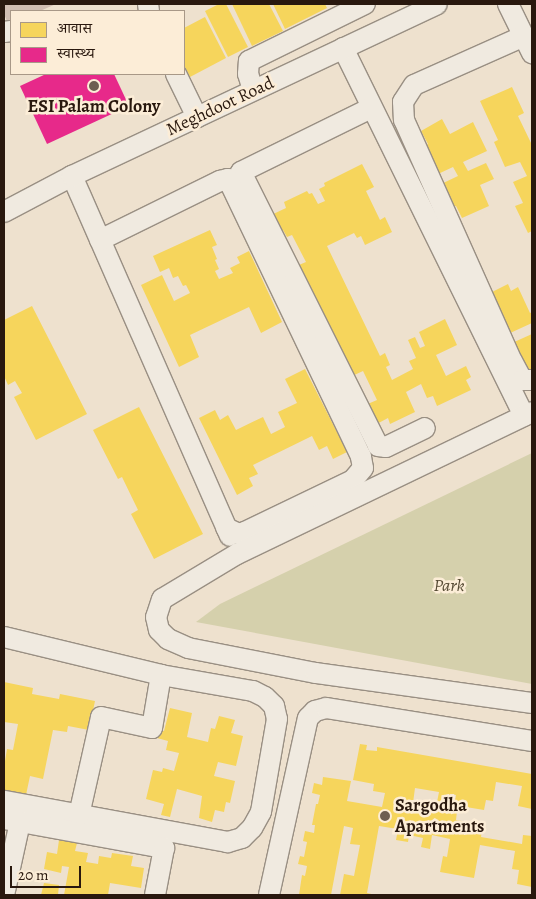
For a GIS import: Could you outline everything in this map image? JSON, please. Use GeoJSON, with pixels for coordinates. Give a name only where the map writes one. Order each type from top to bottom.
{"type":"FeatureCollection","features":[{"type":"Feature","properties":{"kind":"street"},"geometry":{"type":"LineString","coordinates":[[253,90],[248,74],[249,61],[365,4]]}},
{"type":"Feature","properties":{"kind":"street","name":"Meghdoot Road"},"geometry":{"type":"LineString","coordinates":[[4,212],[72,176],[437,4]]}},
{"type":"Feature","properties":{"kind":"street"},"geometry":{"type":"LineString","coordinates":[[508,4],[528,45],[414,85],[403,102],[404,120],[516,371],[522,380],[532,380]]}},
{"type":"Feature","properties":{"kind":"street"},"geometry":{"type":"LineString","coordinates":[[343,48],[371,108],[528,414],[237,554],[162,599],[156,617],[159,630],[168,639],[188,648],[316,673],[532,703]]}},
{"type":"Feature","properties":{"kind":"street"},"geometry":{"type":"LineString","coordinates":[[176,75],[196,117]]}},
{"type":"Feature","properties":{"kind":"street"},"geometry":{"type":"LineString","coordinates":[[371,108],[241,172],[378,446],[386,447],[425,428]]}},
{"type":"Feature","properties":{"kind":"street"},"geometry":{"type":"LineString","coordinates":[[72,176],[100,240],[228,532],[239,534],[245,532],[353,480],[363,468],[361,457],[228,179],[220,180],[100,240]]}},
{"type":"Feature","properties":{"kind":"street"},"geometry":{"type":"LineString","coordinates":[[4,638],[161,675],[253,691],[265,697],[274,706],[277,719],[261,812],[252,828],[242,838],[228,842],[4,801]]}},
{"type":"Feature","properties":{"kind":"street"},"geometry":{"type":"LineString","coordinates":[[79,815],[101,717],[152,728],[161,675]]}},
{"type":"Feature","properties":{"kind":"street"},"geometry":{"type":"LineString","coordinates":[[268,895],[308,718],[315,710],[326,708],[532,741]]}},
{"type":"Feature","properties":{"kind":"street"},"geometry":{"type":"LineString","coordinates":[[4,895],[12,821],[164,848],[155,895]]}},
{"type":"Feature","properties":{"kind":"green space","name":"Park"},"geometry":{"type":"Polygon","coordinates":[[[532,453],[532,684],[196,622],[220,604],[532,453]]]}},
{"type":"Feature","properties":{"kind":"building: आवास"},"geometry":{"type":"Polygon","coordinates":[[[219,4],[226,4],[248,47],[228,57],[205,11],[219,4]]]}},
{"type":"Feature","properties":{"kind":"building: आवास"},"geometry":{"type":"Polygon","coordinates":[[[232,4],[269,4],[283,31],[252,46],[232,4]]]}},
{"type":"Feature","properties":{"kind":"building: आवास"},"geometry":{"type":"Polygon","coordinates":[[[273,4],[325,4],[327,8],[285,29],[273,4]]]}},
{"type":"Feature","properties":{"kind":"building: आवास"},"geometry":{"type":"Polygon","coordinates":[[[205,17],[226,58],[190,77],[185,67],[185,27],[205,17]]]}},
{"type":"Feature","properties":{"kind":"building: आवास"},"geometry":{"type":"Polygon","coordinates":[[[512,87],[524,113],[518,116],[532,145],[532,231],[528,233],[515,206],[523,203],[513,182],[527,176],[520,162],[505,167],[494,142],[498,140],[480,101],[512,87]]]}},
{"type":"Feature","properties":{"kind":"building: आवास"},"geometry":{"type":"Polygon","coordinates":[[[442,119],[450,134],[473,122],[487,151],[463,162],[468,171],[486,163],[494,179],[480,185],[489,206],[462,218],[456,206],[451,208],[439,185],[458,176],[453,167],[438,174],[424,146],[428,144],[421,131],[442,119]]]}},
{"type":"Feature","properties":{"kind":"building: आवास"},"geometry":{"type":"Polygon","coordinates":[[[362,164],[374,187],[366,191],[380,220],[385,217],[392,232],[365,245],[361,236],[357,238],[354,233],[327,246],[380,356],[385,353],[390,365],[386,367],[392,380],[413,369],[409,361],[416,358],[408,340],[415,337],[420,348],[425,346],[419,332],[445,319],[457,345],[436,355],[446,376],[466,366],[471,377],[466,380],[471,390],[437,406],[433,396],[427,398],[421,384],[406,392],[415,412],[390,424],[388,418],[373,426],[363,406],[377,400],[363,371],[348,378],[294,267],[306,262],[292,235],[287,237],[283,230],[278,233],[269,216],[286,208],[284,202],[307,191],[309,194],[312,193],[318,204],[325,201],[319,189],[325,186],[324,183],[362,164]]]}},
{"type":"Feature","properties":{"kind":"building: आवास"},"geometry":{"type":"Polygon","coordinates":[[[210,230],[217,245],[212,247],[217,259],[215,260],[219,269],[215,271],[219,279],[233,273],[230,268],[240,263],[237,257],[249,251],[282,322],[261,333],[249,307],[190,335],[199,357],[179,367],[141,285],[162,275],[174,301],[190,293],[186,285],[183,286],[178,276],[173,278],[169,268],[160,272],[153,256],[210,230]]]}},
{"type":"Feature","properties":{"kind":"building: आवास"},"geometry":{"type":"Polygon","coordinates":[[[508,284],[511,291],[518,287],[530,313],[532,312],[532,323],[506,335],[490,293],[508,284]]]}},
{"type":"Feature","properties":{"kind":"building: आवास"},"geometry":{"type":"Polygon","coordinates":[[[32,306],[87,414],[36,440],[14,397],[22,393],[15,381],[8,385],[4,376],[4,320],[32,306]]]}},
{"type":"Feature","properties":{"kind":"building: आवास"},"geometry":{"type":"Polygon","coordinates":[[[532,334],[532,371],[530,372],[528,367],[524,369],[512,343],[532,334]]]}},
{"type":"Feature","properties":{"kind":"building: आवास"},"geometry":{"type":"Polygon","coordinates":[[[305,369],[347,452],[333,459],[327,446],[319,450],[312,436],[253,465],[258,474],[249,478],[253,486],[237,495],[199,418],[215,410],[220,420],[228,415],[236,430],[263,417],[271,434],[285,427],[278,412],[297,403],[285,379],[305,369]]]}},
{"type":"Feature","properties":{"kind":"building: आवास"},"geometry":{"type":"Polygon","coordinates":[[[139,407],[203,534],[154,559],[131,514],[138,510],[122,477],[118,479],[93,430],[139,407]]]}},
{"type":"Feature","properties":{"kind":"building: आवास"},"geometry":{"type":"Polygon","coordinates":[[[4,682],[33,688],[32,694],[59,699],[60,694],[95,701],[89,730],[68,726],[67,732],[53,730],[43,779],[30,776],[26,795],[4,791],[4,767],[7,749],[13,750],[18,724],[4,722],[4,682]]]}},
{"type":"Feature","properties":{"kind":"building: आवास"},"geometry":{"type":"Polygon","coordinates":[[[170,708],[192,713],[187,737],[208,742],[211,728],[215,729],[219,716],[235,720],[231,733],[243,736],[236,766],[218,762],[214,776],[235,781],[230,803],[226,802],[224,812],[215,810],[212,822],[199,818],[202,796],[177,789],[170,817],[161,815],[164,804],[146,799],[153,770],[162,772],[163,768],[174,771],[179,753],[166,750],[168,741],[157,738],[159,730],[164,731],[170,708]]]}},
{"type":"Feature","properties":{"kind":"building: आवास","name":"Sargodha Apartments"},"geometry":{"type":"Polygon","coordinates":[[[360,744],[367,745],[366,750],[377,751],[377,747],[532,774],[532,809],[518,806],[522,786],[496,782],[493,801],[486,800],[484,810],[454,805],[456,795],[450,794],[449,804],[437,802],[439,792],[415,788],[413,803],[457,811],[456,820],[483,825],[481,837],[522,844],[523,835],[532,836],[532,887],[517,884],[519,870],[512,869],[515,851],[480,845],[474,878],[440,872],[443,856],[447,857],[450,839],[432,835],[430,849],[421,847],[423,838],[409,835],[408,842],[396,840],[398,829],[379,826],[367,893],[376,895],[340,895],[344,874],[354,876],[360,845],[350,844],[353,828],[344,826],[331,895],[299,895],[302,875],[305,876],[307,866],[298,864],[300,856],[304,857],[307,842],[303,841],[305,831],[314,833],[315,825],[312,825],[316,804],[318,804],[320,795],[312,793],[314,783],[322,785],[323,777],[351,781],[347,801],[382,807],[385,793],[373,791],[374,784],[353,780],[360,744]]]}},
{"type":"Feature","properties":{"kind":"building: आवास"},"geometry":{"type":"Polygon","coordinates":[[[59,840],[77,843],[75,851],[88,853],[86,862],[98,864],[99,856],[111,858],[112,853],[133,856],[131,866],[144,868],[141,888],[110,883],[108,895],[64,895],[69,867],[62,866],[61,873],[44,869],[47,852],[57,854],[59,840]]]}},
{"type":"Feature","properties":{"kind":"building: आवास"},"geometry":{"type":"Polygon","coordinates":[[[44,883],[59,885],[58,895],[41,895],[44,883]]]}},
{"type":"Feature","properties":{"kind":"building: स्वास्थ्य"},"geometry":{"type":"Polygon","coordinates":[[[44,75],[114,75],[129,106],[47,144],[20,86],[44,75]]]}},
{"type":"Feature","properties":{"kind":"building: अन्य"},"geometry":{"type":"Polygon","coordinates":[[[4,4],[56,4],[42,10],[10,10],[9,26],[4,14],[4,4]]]}},
{"type":"Feature","properties":{"kind":"place","name":"ESI Palam Colony"},"geometry":{"type":"Point","coordinates":[94,86]}},
{"type":"Feature","properties":{"kind":"place","name":"Sargodha Apartments"},"geometry":{"type":"Point","coordinates":[385,816]}}]}
